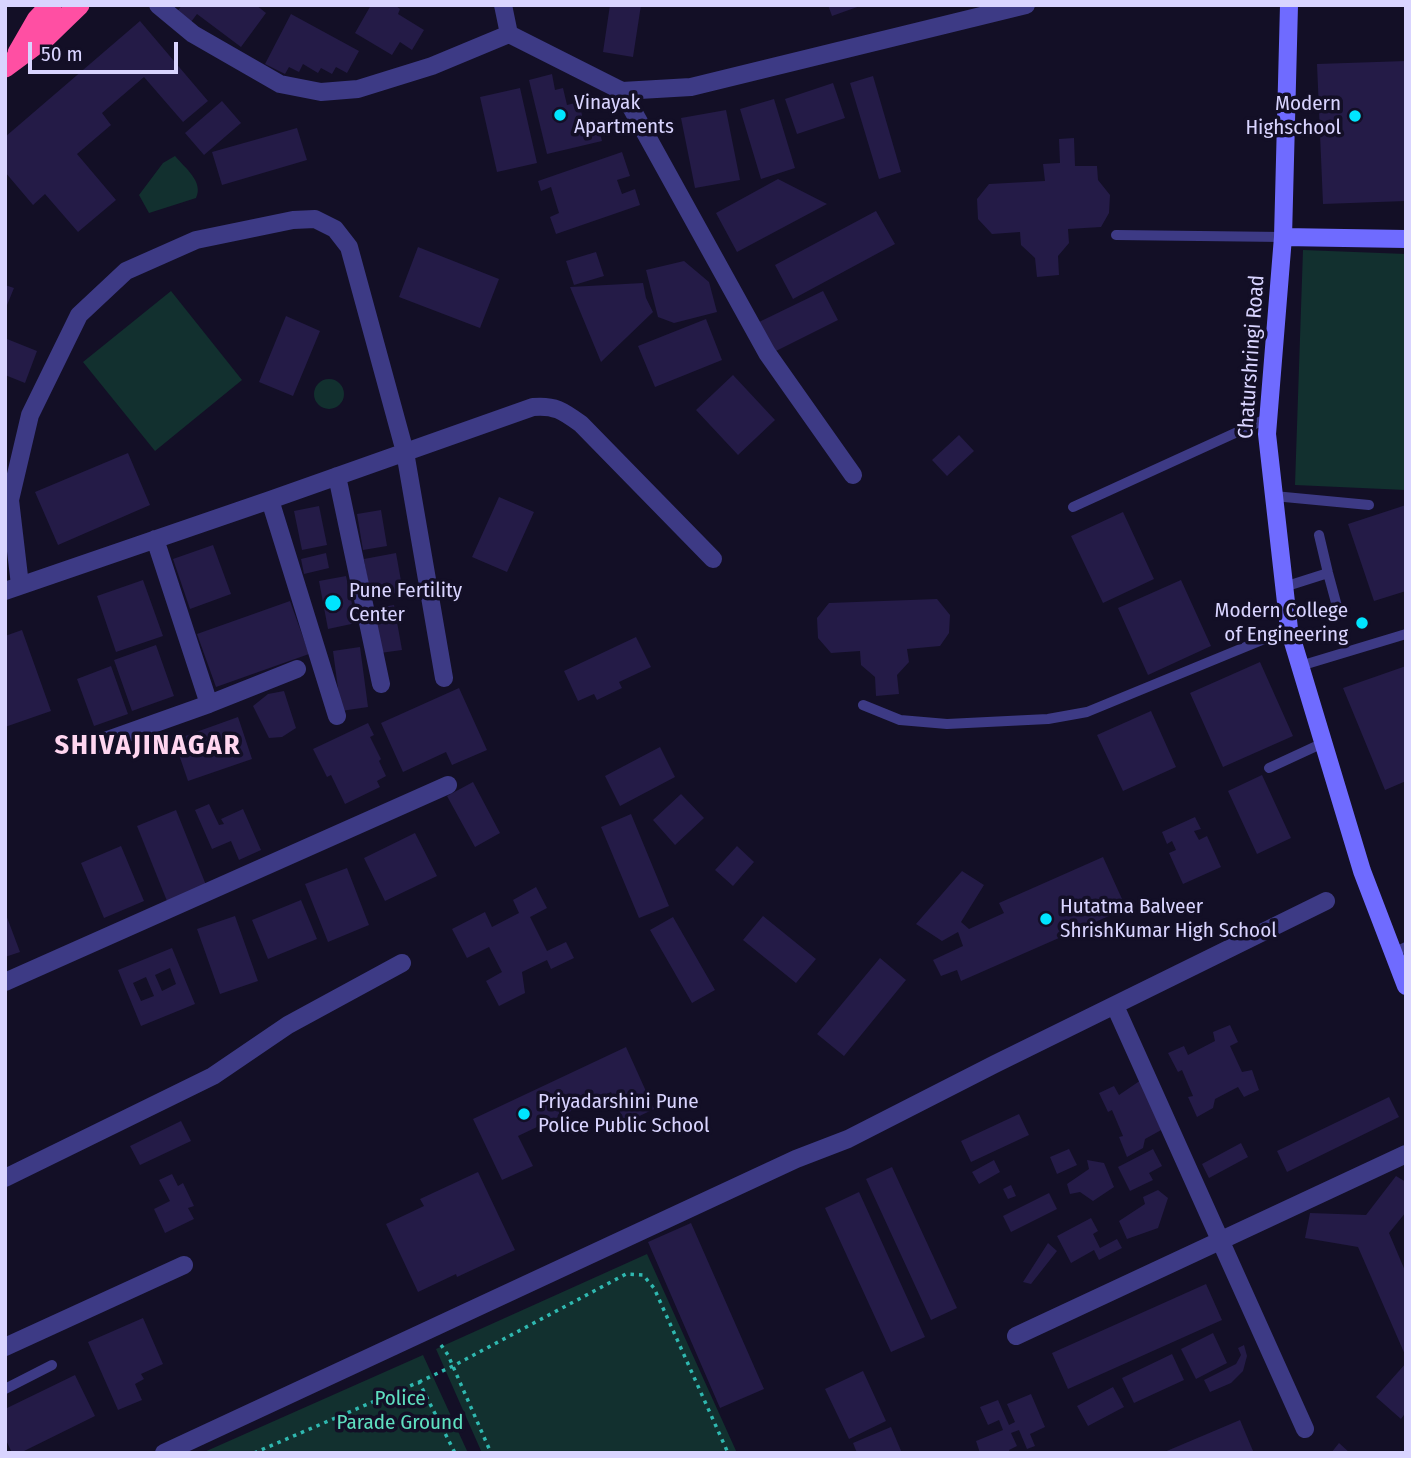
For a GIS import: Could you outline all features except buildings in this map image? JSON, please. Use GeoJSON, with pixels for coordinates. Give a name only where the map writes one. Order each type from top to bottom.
{"type":"FeatureCollection","features":[{"type":"Feature","properties":{"kind":"highway"},"geometry":{"type":"LineString","coordinates":[[9,64],[37,20],[51,5]]}},
{"type":"Feature","properties":{"kind":"highway"},"geometry":{"type":"LineString","coordinates":[[9,64],[47,36],[79,5]]}},
{"type":"Feature","properties":{"kind":"street"},"geometry":{"type":"LineString","coordinates":[[158,5],[193,34],[280,83],[321,92],[358,89],[432,66],[509,34],[622,90],[691,87],[1024,5]]}},
{"type":"Feature","properties":{"kind":"street"},"geometry":{"type":"LineString","coordinates":[[503,5],[509,34]]}},
{"type":"Feature","properties":{"kind":"street","name":"Chaturshringi Road"},"geometry":{"type":"LineString","coordinates":[[1289,5],[1283,237],[1267,434],[1289,629],[1362,871],[1399,950],[1406,986]]}},
{"type":"Feature","properties":{"kind":"street"},"geometry":{"type":"LineString","coordinates":[[622,90],[767,354],[853,475]]}},
{"type":"Feature","properties":{"kind":"street"},"geometry":{"type":"LineString","coordinates":[[444,678],[405,452],[349,247],[335,229],[315,219],[293,220],[196,240],[126,271],[79,315],[30,415],[10,500],[12,588],[337,477],[405,452],[533,407],[548,406],[564,411],[581,424],[713,559]]}},
{"type":"Feature","properties":{"kind":"street"},"geometry":{"type":"LineString","coordinates":[[1283,237],[1406,239]]}},
{"type":"Feature","properties":{"kind":"street"},"geometry":{"type":"LineString","coordinates":[[337,477],[381,684]]}},
{"type":"Feature","properties":{"kind":"street"},"geometry":{"type":"LineString","coordinates":[[270,500],[337,716]]}},
{"type":"Feature","properties":{"kind":"street"},"geometry":{"type":"LineString","coordinates":[[155,539],[209,704]]}},
{"type":"Feature","properties":{"kind":"street"},"geometry":{"type":"LineString","coordinates":[[88,747],[297,669]]}},
{"type":"Feature","properties":{"kind":"street"},"geometry":{"type":"LineString","coordinates":[[5,982],[448,785]]}},
{"type":"Feature","properties":{"kind":"street"},"geometry":{"type":"LineString","coordinates":[[164,1453],[796,1159],[848,1139],[1326,901]]}},
{"type":"Feature","properties":{"kind":"street"},"geometry":{"type":"LineString","coordinates":[[5,1178],[213,1076],[288,1025],[402,963]]}},
{"type":"Feature","properties":{"kind":"street"},"geometry":{"type":"LineString","coordinates":[[1115,1006],[1306,1429]]}},
{"type":"Feature","properties":{"kind":"street"},"geometry":{"type":"LineString","coordinates":[[1016,1335],[1406,1154]]}},
{"type":"Feature","properties":{"kind":"street"},"geometry":{"type":"LineString","coordinates":[[5,1347],[184,1265]]}},
{"type":"Feature","properties":{"kind":"lane"},"geometry":{"type":"LineString","coordinates":[[1116,235],[1283,237]]}},
{"type":"Feature","properties":{"kind":"lane"},"geometry":{"type":"LineString","coordinates":[[1073,507],[1268,418]]}},
{"type":"Feature","properties":{"kind":"lane"},"geometry":{"type":"LineString","coordinates":[[1274,496],[1370,505]]}},
{"type":"Feature","properties":{"kind":"lane"},"geometry":{"type":"LineString","coordinates":[[1319,535],[1338,610]]}},
{"type":"Feature","properties":{"kind":"lane"},"geometry":{"type":"LineString","coordinates":[[1284,587],[1328,573]]}},
{"type":"Feature","properties":{"kind":"lane"},"geometry":{"type":"LineString","coordinates":[[863,705],[900,720],[947,724],[1048,719],[1074,715],[1289,629]]}},
{"type":"Feature","properties":{"kind":"lane"},"geometry":{"type":"LineString","coordinates":[[1300,666],[1406,634]]}},
{"type":"Feature","properties":{"kind":"lane"},"geometry":{"type":"LineString","coordinates":[[1269,768],[1323,743]]}},
{"type":"Feature","properties":{"kind":"lane"},"geometry":{"type":"LineString","coordinates":[[5,1389],[52,1365]]}},
{"type":"Feature","properties":{"kind":"path"},"geometry":{"type":"LineString","coordinates":[[254,1453],[453,1366],[626,1274],[643,1275],[654,1288],[728,1453]]}},
{"type":"Feature","properties":{"kind":"path"},"geometry":{"type":"LineString","coordinates":[[430,1329],[448,1355],[491,1453]]}},
{"type":"Feature","properties":{"kind":"path"},"geometry":{"type":"LineString","coordinates":[[419,1382],[455,1453]]}},
{"type":"Feature","properties":{"kind":"green space"},"geometry":{"type":"Polygon","coordinates":[[[175,156],[196,181],[196,198],[149,213],[139,195],[163,163],[175,156]]]}},
{"type":"Feature","properties":{"kind":"green space"},"geometry":{"type":"Polygon","coordinates":[[[1303,250],[1406,254],[1406,490],[1295,485],[1303,250]]]}},
{"type":"Feature","properties":{"kind":"green space"},"geometry":{"type":"Polygon","coordinates":[[[171,291],[242,380],[155,451],[83,362],[171,291]]]}},
{"type":"Feature","properties":{"kind":"green space"},"geometry":{"type":"Polygon","coordinates":[[[329,379],[340,383],[344,394],[340,405],[329,409],[318,405],[314,394],[318,383],[329,379]]]}},
{"type":"Feature","properties":{"kind":"green space"},"geometry":{"type":"Polygon","coordinates":[[[647,1254],[737,1453],[482,1453],[436,1349],[647,1254]]]}},
{"type":"Feature","properties":{"kind":"green space","name":"Police Parade Ground"},"geometry":{"type":"Polygon","coordinates":[[[423,1355],[468,1453],[202,1453],[423,1355]]]}},
{"type":"Feature","properties":{"kind":"place","name":"Vinayak Apartments"},"geometry":{"type":"Point","coordinates":[560,115]}},
{"type":"Feature","properties":{"kind":"place","name":"Modern Highschool"},"geometry":{"type":"Point","coordinates":[1355,116]}},
{"type":"Feature","properties":{"kind":"place","name":"Pune Fertility Center"},"geometry":{"type":"Point","coordinates":[333,603]}},
{"type":"Feature","properties":{"kind":"place","name":"Modern College of Engineering"},"geometry":{"type":"Point","coordinates":[1362,623]}},
{"type":"Feature","properties":{"kind":"place","name":"Hutatma Balveer ShrishKumar High School"},"geometry":{"type":"Point","coordinates":[1046,919]}},
{"type":"Feature","properties":{"kind":"place","name":"Priyadarshini Pune Police Public School"},"geometry":{"type":"Point","coordinates":[524,1114]}},
{"type":"Feature","properties":{"kind":"district","name":"SHIVAJINAGAR"},"geometry":{"type":"Point","coordinates":[148,746]}}]}
